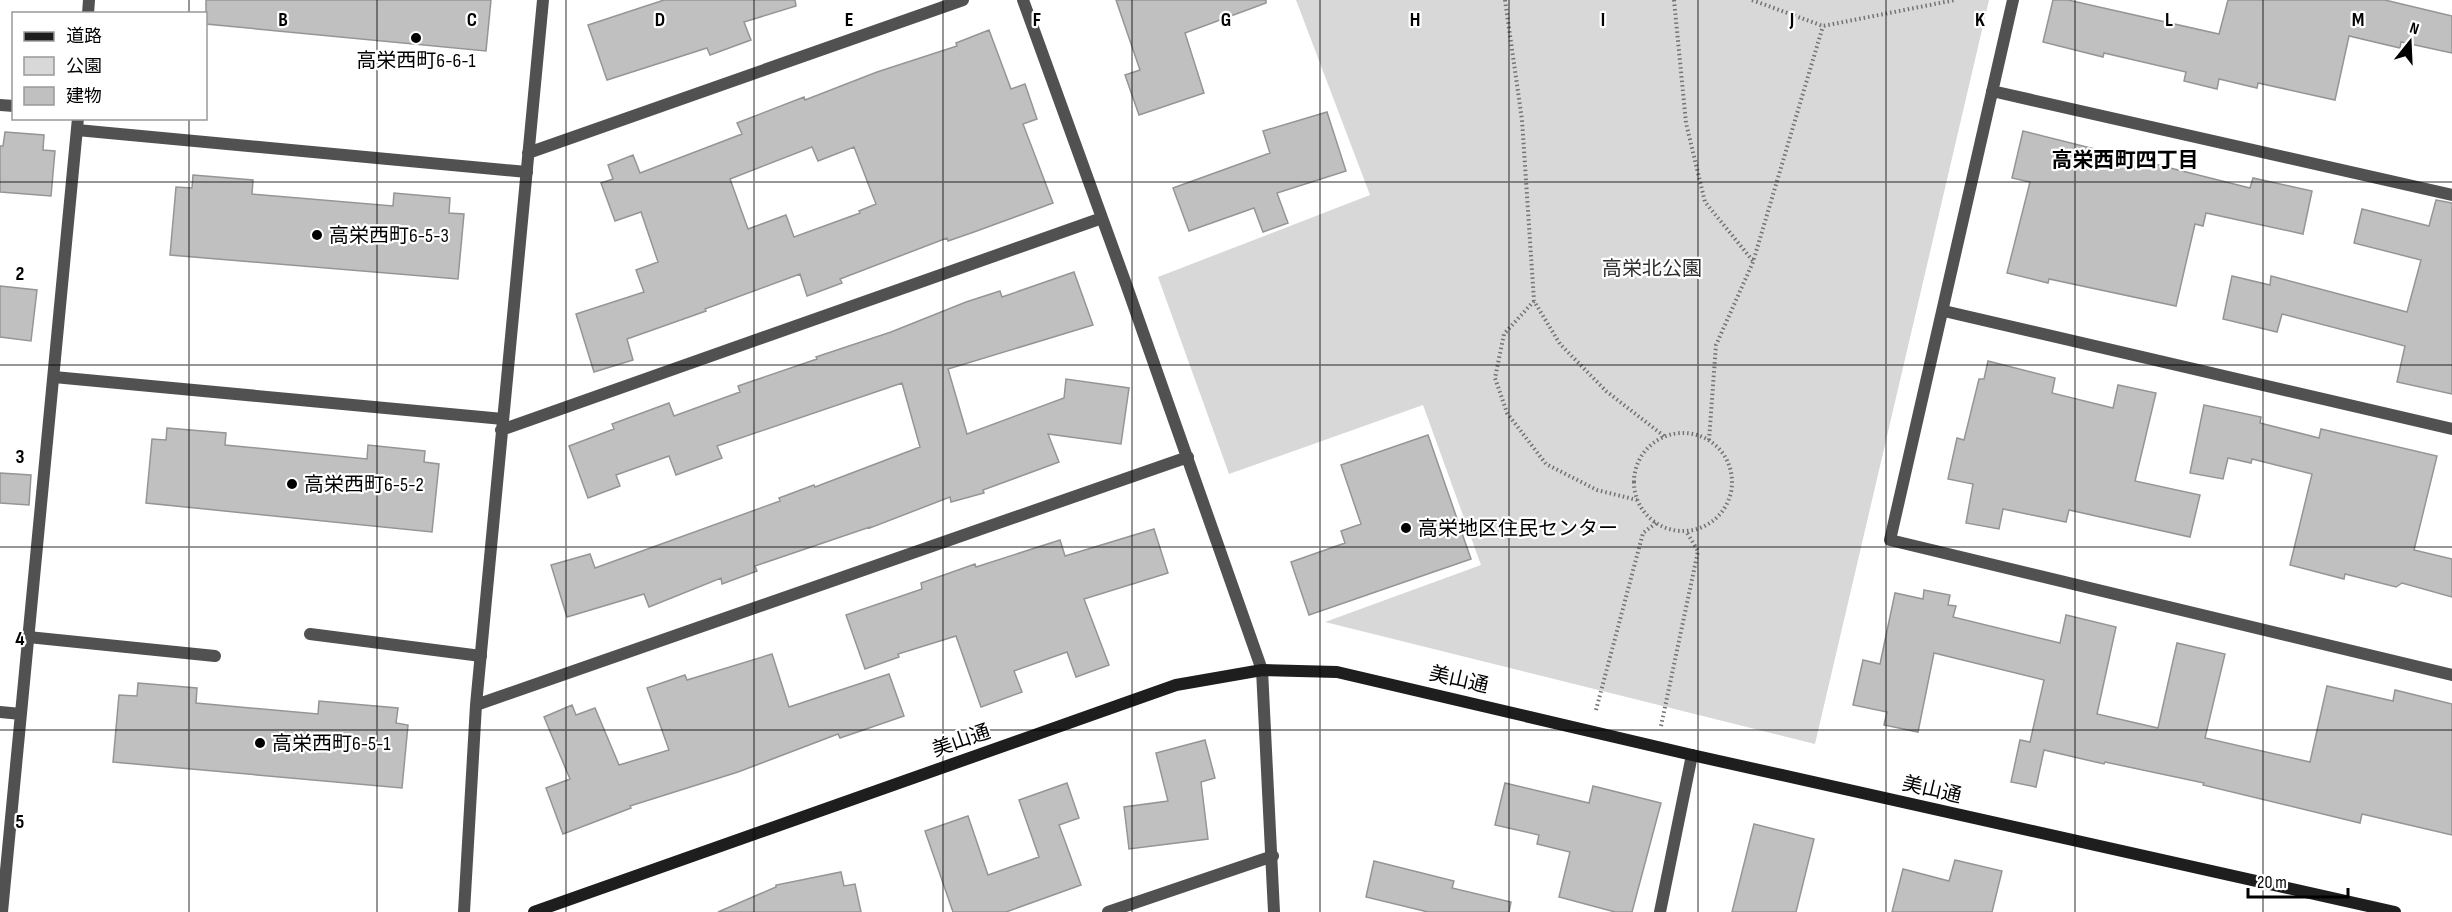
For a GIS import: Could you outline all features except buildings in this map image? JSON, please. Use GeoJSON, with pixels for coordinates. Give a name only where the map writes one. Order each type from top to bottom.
{"type":"FeatureCollection","features":[{"type":"Feature","properties":{"kind":"street"},"geometry":{"type":"LineString","coordinates":[[464,912],[476,705],[543,0]]}},
{"type":"Feature","properties":{"kind":"street"},"geometry":{"type":"LineString","coordinates":[[528,153],[963,0]]}},
{"type":"Feature","properties":{"kind":"street"},"geometry":{"type":"LineString","coordinates":[[1023,0],[1188,457],[1262,670],[1274,912]]}},
{"type":"Feature","properties":{"kind":"street"},"geometry":{"type":"LineString","coordinates":[[2013,0],[1890,540],[2452,675]]}},
{"type":"Feature","properties":{"kind":"street"},"geometry":{"type":"LineString","coordinates":[[1992,91],[2452,195]]}},
{"type":"Feature","properties":{"kind":"street"},"geometry":{"type":"LineString","coordinates":[[2,912],[77,124],[527,172]]}},
{"type":"Feature","properties":{"kind":"street"},"geometry":{"type":"LineString","coordinates":[[54,377],[502,425],[1102,218]]}},
{"type":"Feature","properties":{"kind":"street"},"geometry":{"type":"LineString","coordinates":[[1944,311],[2452,429]]}},
{"type":"Feature","properties":{"kind":"street"},"geometry":{"type":"LineString","coordinates":[[476,705],[1188,457]]}},
{"type":"Feature","properties":{"kind":"street"},"geometry":{"type":"LineString","coordinates":[[309,634],[481,656]]}},
{"type":"Feature","properties":{"kind":"street"},"geometry":{"type":"LineString","coordinates":[[28,637],[215,656]]}},
{"type":"Feature","properties":{"kind":"street","name":"美山通"},"geometry":{"type":"LineString","coordinates":[[534,912],[1176,685],[1262,670],[1337,672],[1656,747],[2395,912]]}},
{"type":"Feature","properties":{"kind":"street"},"geometry":{"type":"LineString","coordinates":[[0,712],[21,714]]}},
{"type":"Feature","properties":{"kind":"street"},"geometry":{"type":"LineString","coordinates":[[1660,912],[1692,755]]}},
{"type":"Feature","properties":{"kind":"street"},"geometry":{"type":"LineString","coordinates":[[1108,912],[1273,856]]}},
{"type":"Feature","properties":{"kind":"path"},"geometry":{"type":"LineString","coordinates":[[1504,0],[1522,120],[1534,301],[1560,344],[1583,368],[1606,391],[1664,436]]}},
{"type":"Feature","properties":{"kind":"path"},"geometry":{"type":"LineString","coordinates":[[1674,0],[1686,123],[1705,202],[1753,262]]}},
{"type":"Feature","properties":{"kind":"path"},"geometry":{"type":"LineString","coordinates":[[1752,0],[1823,26],[1955,0]]}},
{"type":"Feature","properties":{"kind":"path"},"geometry":{"type":"LineString","coordinates":[[1709,440],[1716,345],[1753,262],[1823,26]]}},
{"type":"Feature","properties":{"kind":"path"},"geometry":{"type":"LineString","coordinates":[[1534,301],[1504,334],[1495,378],[1507,413],[1546,464],[1597,490],[1637,500]]}},
{"type":"Feature","properties":{"kind":"path"},"geometry":{"type":"LineString","coordinates":[[1679,433],[1695,434],[1709,440],[1720,450],[1729,464],[1732,479],[1731,494],[1724,508],[1714,520],[1701,528],[1686,531],[1671,530],[1656,524],[1645,514],[1637,500],[1633,485],[1635,470],[1641,456],[1651,444],[1664,436],[1679,433]]}},
{"type":"Feature","properties":{"kind":"path"},"geometry":{"type":"LineString","coordinates":[[1592,731],[1599,691],[1643,533],[1656,524]]}},
{"type":"Feature","properties":{"kind":"path"},"geometry":{"type":"LineString","coordinates":[[1656,747],[1698,551],[1686,531]]}},
{"type":"Feature","properties":{"kind":"green space","name":"高栄北公園"},"geometry":{"type":"Polygon","coordinates":[[[1296,0],[1989,0],[1815,744],[1325,622],[1481,565],[1423,405],[1229,474],[1158,277],[1370,195],[1296,0]]]}},
{"type":"Feature","properties":{"kind":"place","name":"高栄西町6-6-1"},"geometry":{"type":"Point","coordinates":[416,38]}},
{"type":"Feature","properties":{"kind":"place","name":"高栄西町6-5-3"},"geometry":{"type":"Point","coordinates":[317,235]}},
{"type":"Feature","properties":{"kind":"place","name":"高栄西町6-5-2"},"geometry":{"type":"Point","coordinates":[292,484]}},
{"type":"Feature","properties":{"kind":"place","name":"高栄地区住民センター"},"geometry":{"type":"Point","coordinates":[1406,528]}},
{"type":"Feature","properties":{"kind":"place","name":"高栄西町6-5-1"},"geometry":{"type":"Point","coordinates":[260,743]}},
{"type":"Feature","properties":{"kind":"district","name":"高栄西町四丁目"},"geometry":{"type":"Point","coordinates":[2125,160]}}]}
